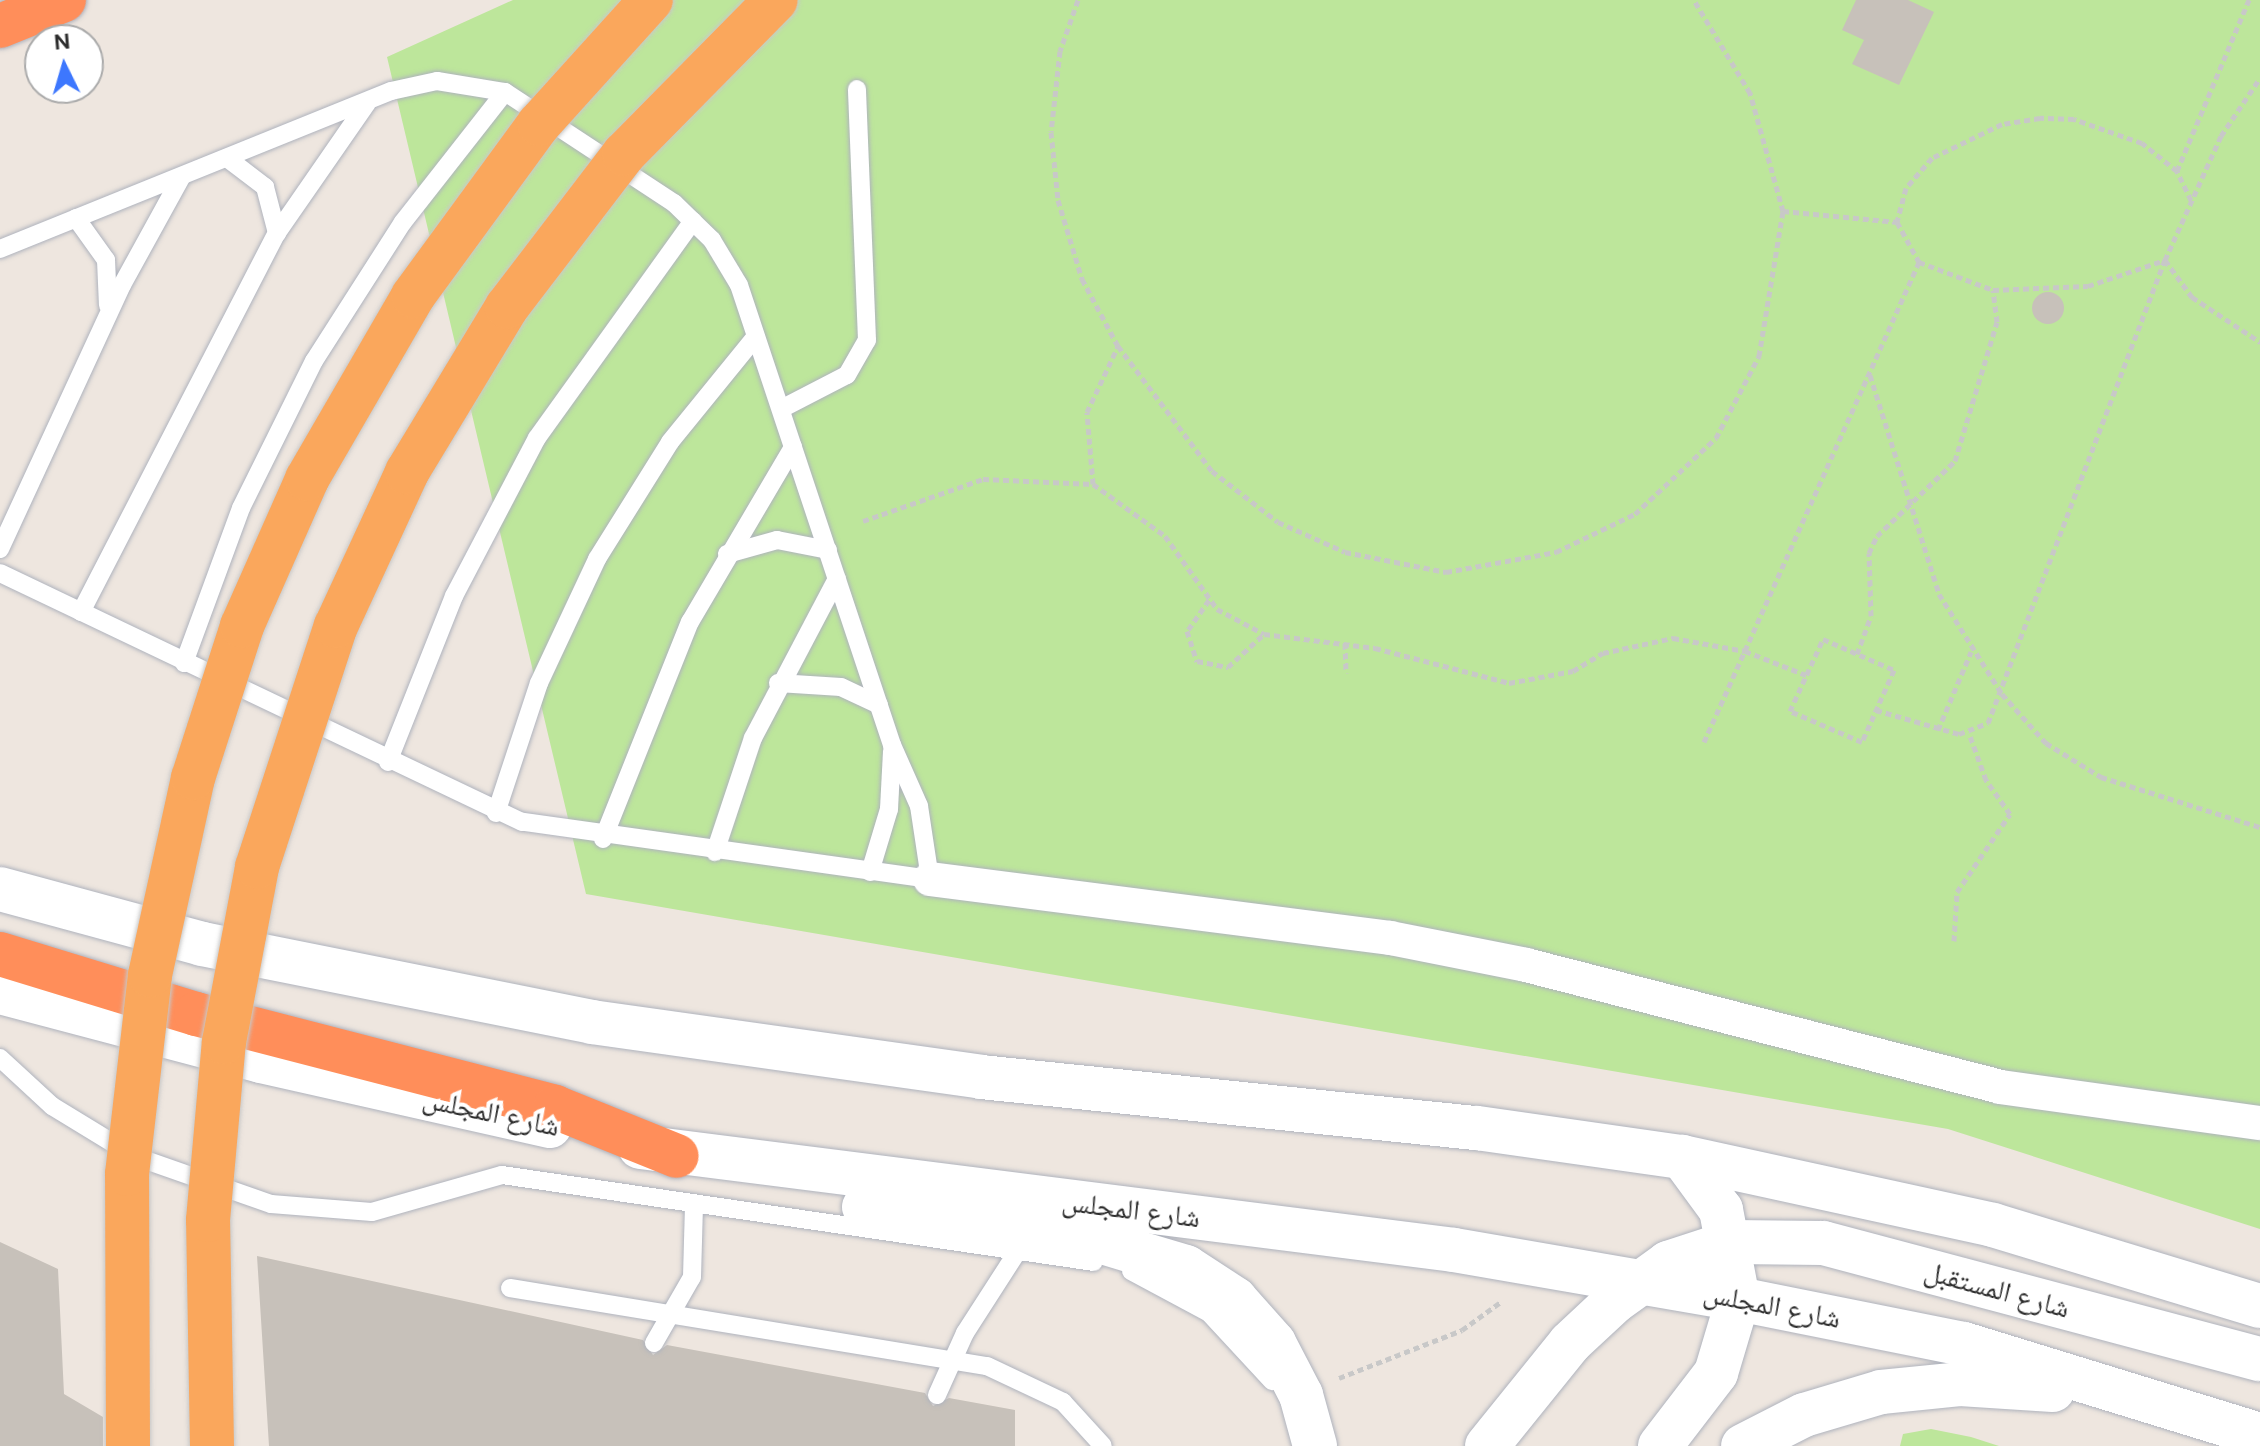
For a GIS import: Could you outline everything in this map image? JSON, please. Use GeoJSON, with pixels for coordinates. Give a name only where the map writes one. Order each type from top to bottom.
{"type":"FeatureCollection","features":[{"type":"Feature","properties":{"kind":"highway"},"geometry":{"type":"LineString","coordinates":[[0,26],[64,0]]}},
{"type":"Feature","properties":{"kind":"highway"},"geometry":{"type":"LineString","coordinates":[[128,1446],[127,1174],[150,975],[193,778],[242,626],[307,479],[413,296],[539,124],[651,0]]}},
{"type":"Feature","properties":{"kind":"highway"},"geometry":{"type":"LineString","coordinates":[[212,1446],[208,1220],[224,1042],[257,867],[336,626],[407,472],[507,307],[624,154],[776,0]]}},
{"type":"Feature","properties":{"kind":"highway"},"geometry":{"type":"LineString","coordinates":[[0,954],[196,1014],[555,1107],[677,1156]]}},
{"type":"Feature","properties":{"kind":"main road"},"geometry":{"type":"LineString","coordinates":[[0,889],[217,948],[592,1022],[966,1076],[1477,1128],[1682,1157],[1993,1225],[2260,1306]]}},
{"type":"Feature","properties":{"kind":"main road","name":"شارع المجلس"},"geometry":{"type":"LineString","coordinates":[[0,992],[261,1061],[677,1156],[1266,1226],[1738,1299],[1964,1344],[2177,1406],[2260,1435]]}},
{"type":"Feature","properties":{"kind":"main road"},"geometry":{"type":"LineString","coordinates":[[677,1156],[780,1194],[1158,1256],[1235,1299],[1274,1343],[1301,1395],[1315,1446]]}},
{"type":"Feature","properties":{"kind":"main road"},"geometry":{"type":"LineString","coordinates":[[1660,1446],[1716,1373],[1738,1299],[1732,1242],[1721,1210],[1682,1157]]}},
{"type":"Feature","properties":{"kind":"main road","name":"شارع المستقبل"},"geometry":{"type":"LineString","coordinates":[[1487,1446],[1570,1343],[1640,1282],[1678,1259],[1732,1242],[1823,1243],[2260,1359]]}},
{"type":"Feature","properties":{"kind":"main road"},"geometry":{"type":"LineString","coordinates":[[1743,1446],[1829,1407],[1920,1386],[2001,1384],[2177,1406]]}},
{"type":"Feature","properties":{"kind":"street"},"geometry":{"type":"LineString","coordinates":[[930,879],[1390,938],[1526,965],[2000,1087],[2260,1123]]}},
{"type":"Feature","properties":{"kind":"lane"},"geometry":{"type":"LineString","coordinates":[[0,249],[369,100],[437,81],[505,92],[693,221],[726,262],[756,336],[892,745],[919,806],[930,879],[603,839],[496,813],[0,573]]}},
{"type":"Feature","properties":{"kind":"lane"},"geometry":{"type":"LineString","coordinates":[[781,409],[847,375],[867,340],[857,89]]}},
{"type":"Feature","properties":{"kind":"lane"},"geometry":{"type":"LineString","coordinates":[[184,663],[241,508],[314,361],[403,222],[505,92]]}},
{"type":"Feature","properties":{"kind":"lane"},"geometry":{"type":"LineString","coordinates":[[81,612],[277,233],[369,100]]}},
{"type":"Feature","properties":{"kind":"lane"},"geometry":{"type":"LineString","coordinates":[[227,158],[265,187],[277,233]]}},
{"type":"Feature","properties":{"kind":"lane"},"geometry":{"type":"LineString","coordinates":[[0,549],[105,323],[182,176]]}},
{"type":"Feature","properties":{"kind":"lane"},"geometry":{"type":"LineString","coordinates":[[76,218],[106,260],[105,323]]}},
{"type":"Feature","properties":{"kind":"lane"},"geometry":{"type":"LineString","coordinates":[[388,762],[454,596],[537,438],[693,221]]}},
{"type":"Feature","properties":{"kind":"lane"},"geometry":{"type":"LineString","coordinates":[[496,813],[539,683],[597,559],[670,442],[756,336]]}},
{"type":"Feature","properties":{"kind":"lane"},"geometry":{"type":"LineString","coordinates":[[603,839],[657,693],[727,554],[793,447]]}},
{"type":"Feature","properties":{"kind":"lane"},"geometry":{"type":"LineString","coordinates":[[727,554],[777,540],[828,550]]}},
{"type":"Feature","properties":{"kind":"lane"},"geometry":{"type":"LineString","coordinates":[[715,852],[778,683],[837,579]]}},
{"type":"Feature","properties":{"kind":"lane"},"geometry":{"type":"LineString","coordinates":[[778,683],[841,687],[879,705]]}},
{"type":"Feature","properties":{"kind":"lane"},"geometry":{"type":"LineString","coordinates":[[870,872],[889,809],[892,745]]}},
{"type":"Feature","properties":{"kind":"lane"},"geometry":{"type":"LineString","coordinates":[[0,1058],[52,1106],[134,1156],[271,1204],[372,1212],[502,1175],[694,1207],[1113,1266],[1209,1313],[1264,1369],[1302,1446]]}},
{"type":"Feature","properties":{"kind":"lane"},"geometry":{"type":"LineString","coordinates":[[654,1343],[673,1320],[692,1277],[694,1207]]}},
{"type":"Feature","properties":{"kind":"lane"},"geometry":{"type":"LineString","coordinates":[[937,1395],[951,1360],[1016,1254]]}},
{"type":"Feature","properties":{"kind":"lane"},"geometry":{"type":"LineString","coordinates":[[510,1288],[673,1320],[951,1360],[1040,1387],[1103,1446]]}},
{"type":"Feature","properties":{"kind":"path"},"geometry":{"type":"LineString","coordinates":[[1078,0],[1060,51],[1051,132],[1056,187],[1082,279],[1118,346],[1212,471],[1278,522],[1345,552],[1446,572],[1556,552],[1635,514],[1716,438],[1759,356],[1783,211],[1750,93],[1694,0]]}},
{"type":"Feature","properties":{"kind":"path"},"geometry":{"type":"LineString","coordinates":[[2177,171],[2249,0]]}},
{"type":"Feature","properties":{"kind":"path"},"geometry":{"type":"LineString","coordinates":[[1876,710],[1938,730],[1969,733],[1988,723],[2002,694],[2165,260],[2191,200],[2260,78]]}},
{"type":"Feature","properties":{"kind":"path"},"geometry":{"type":"LineString","coordinates":[[2165,260],[2088,286],[1993,290],[1919,262],[1897,222],[1906,188],[1932,158],[2002,124],[2085,122],[2142,143],[2177,171],[2191,200]]}},
{"type":"Feature","properties":{"kind":"path"},"geometry":{"type":"LineString","coordinates":[[1783,211],[1897,222]]}},
{"type":"Feature","properties":{"kind":"path"},"geometry":{"type":"LineString","coordinates":[[2165,260],[2192,297],[2260,342]]}},
{"type":"Feature","properties":{"kind":"path"},"geometry":{"type":"LineString","coordinates":[[1704,742],[1919,262]]}},
{"type":"Feature","properties":{"kind":"path"},"geometry":{"type":"LineString","coordinates":[[1857,654],[1871,616],[1869,553],[1877,536],[1909,513],[1955,461],[1997,322],[1993,290]]}},
{"type":"Feature","properties":{"kind":"path"},"geometry":{"type":"LineString","coordinates":[[1093,484],[1087,412],[1118,346]]}},
{"type":"Feature","properties":{"kind":"path"},"geometry":{"type":"LineString","coordinates":[[1870,375],[1909,513],[1971,652],[2002,694],[2046,743],[2101,777],[2260,827]]}},
{"type":"Feature","properties":{"kind":"path"},"geometry":{"type":"LineString","coordinates":[[863,521],[983,479],[1093,484],[1155,525],[1209,600],[1264,634],[1345,643],[1509,683],[1573,671],[1649,640],[1708,641],[1745,651],[1806,675]]}},
{"type":"Feature","properties":{"kind":"path"},"geometry":{"type":"LineString","coordinates":[[1209,600],[1187,631],[1197,661],[1228,667],[1264,634]]}},
{"type":"Feature","properties":{"kind":"path"},"geometry":{"type":"LineString","coordinates":[[1823,639],[1857,654],[1894,670],[1862,742],[1790,711],[1823,639]]}},
{"type":"Feature","properties":{"kind":"path"},"geometry":{"type":"LineString","coordinates":[[1345,643],[1346,673]]}},
{"type":"Feature","properties":{"kind":"path"},"geometry":{"type":"LineString","coordinates":[[1938,730],[1971,652]]}},
{"type":"Feature","properties":{"kind":"path"},"geometry":{"type":"LineString","coordinates":[[1954,941],[1957,892],[2010,814],[1986,780],[1969,733]]}},
{"type":"Feature","properties":{"kind":"path"},"geometry":{"type":"LineString","coordinates":[[1301,1395],[1462,1330],[1507,1298]]}},
{"type":"Feature","properties":{"kind":"green space"},"geometry":{"type":"Polygon","coordinates":[[[513,0],[2260,0],[2260,1229],[1948,1129],[586,894],[387,57],[513,0]]]}},
{"type":"Feature","properties":{"kind":"green space"},"geometry":{"type":"Polygon","coordinates":[[[1931,1429],[1999,1446],[1900,1446],[1903,1434],[1931,1429]]]}},
{"type":"Feature","properties":{"kind":"building"},"geometry":{"type":"Polygon","coordinates":[[[1856,0],[1908,0],[1934,12],[1899,85],[1852,64],[1864,40],[1842,30],[1856,0]]]}},
{"type":"Feature","properties":{"kind":"building"},"geometry":{"type":"Polygon","coordinates":[[[2048,292],[2059,297],[2064,308],[2059,319],[2048,324],[2037,319],[2032,308],[2037,297],[2048,292]]]}},
{"type":"Feature","properties":{"kind":"building"},"geometry":{"type":"Polygon","coordinates":[[[0,1242],[58,1269],[64,1394],[103,1417],[103,1446],[0,1446],[0,1242]]]}},
{"type":"Feature","properties":{"kind":"building"},"geometry":{"type":"Polygon","coordinates":[[[257,1256],[643,1340],[653,1355],[667,1345],[925,1393],[933,1406],[949,1398],[1015,1410],[1015,1446],[269,1446],[257,1256]]]}}]}
